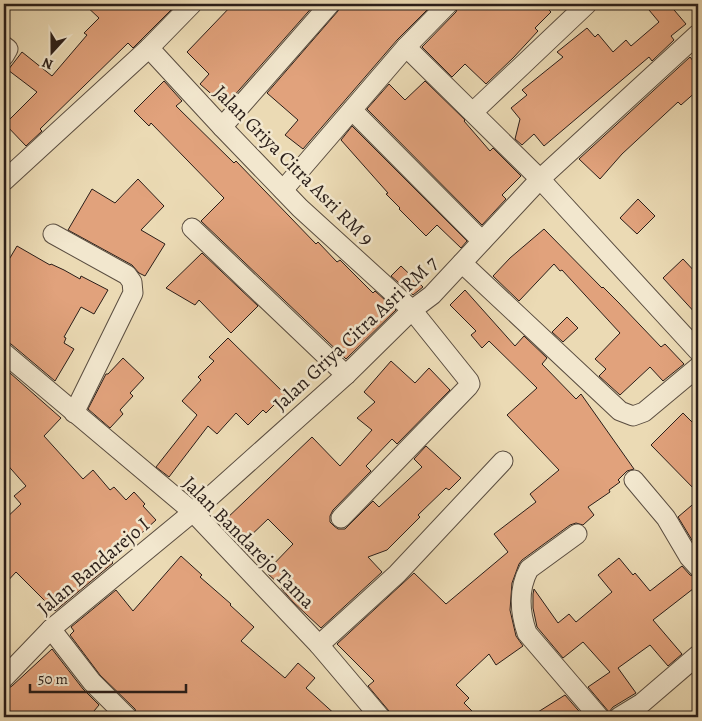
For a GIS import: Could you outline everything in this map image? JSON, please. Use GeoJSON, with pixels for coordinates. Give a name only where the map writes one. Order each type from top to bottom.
{"type":"FeatureCollection","features":[{"type":"Feature","properties":{"kind":"street"},"geometry":{"type":"LineString","coordinates":[[4,182],[148,48],[192,4]]}},
{"type":"Feature","properties":{"kind":"street"},"geometry":{"type":"LineString","coordinates":[[222,128],[330,4]]}},
{"type":"Feature","properties":{"kind":"street"},"geometry":{"type":"LineString","coordinates":[[283,190],[406,47],[448,4]]}},
{"type":"Feature","properties":{"kind":"street"},"geometry":{"type":"LineString","coordinates":[[472,112],[587,4]]}},
{"type":"Feature","properties":{"kind":"street","name":"Jalan Griya Citra Asri RM 7"},"geometry":{"type":"LineString","coordinates":[[193,512],[346,375],[412,310],[432,295],[540,179],[698,34]]}},
{"type":"Feature","properties":{"kind":"street"},"geometry":{"type":"LineString","coordinates":[[4,46],[8,49],[4,56]]}},
{"type":"Feature","properties":{"kind":"street"},"geometry":{"type":"LineString","coordinates":[[406,47],[540,179],[698,351]]}},
{"type":"Feature","properties":{"kind":"street","name":"Jalan Griya Citra Asri RM 9"},"geometry":{"type":"LineString","coordinates":[[148,48],[300,208],[412,310],[469,381],[470,384],[342,518]]}},
{"type":"Feature","properties":{"kind":"street"},"geometry":{"type":"LineString","coordinates":[[352,110],[482,241]]}},
{"type":"Feature","properties":{"kind":"street"},"geometry":{"type":"LineString","coordinates":[[192,228],[346,375]]}},
{"type":"Feature","properties":{"kind":"street"},"geometry":{"type":"LineString","coordinates":[[53,234],[128,275],[132,282],[133,292],[74,413]]}},
{"type":"Feature","properties":{"kind":"street"},"geometry":{"type":"LineString","coordinates":[[462,263],[620,411],[633,416],[644,412],[698,367]]}},
{"type":"Feature","properties":{"kind":"street","name":"Jalan Bandarejo Tama"},"geometry":{"type":"LineString","coordinates":[[4,353],[193,512],[319,645],[380,717]]}},
{"type":"Feature","properties":{"kind":"street"},"geometry":{"type":"LineString","coordinates":[[319,645],[397,574],[503,461]]}},
{"type":"Feature","properties":{"kind":"street"},"geometry":{"type":"LineString","coordinates":[[634,480],[666,518],[689,557],[698,567]]}},
{"type":"Feature","properties":{"kind":"street","name":"Jalan Bandarejo I"},"geometry":{"type":"LineString","coordinates":[[4,678],[51,628],[193,512]]}},
{"type":"Feature","properties":{"kind":"street"},"geometry":{"type":"LineString","coordinates":[[577,534],[529,569],[525,576],[520,605],[527,633],[599,717]]}},
{"type":"Feature","properties":{"kind":"street"},"geometry":{"type":"LineString","coordinates":[[51,628],[92,682],[127,717]]}},
{"type":"Feature","properties":{"kind":"street"},"geometry":{"type":"LineString","coordinates":[[619,717],[642,703],[698,654]]}},
{"type":"Feature","properties":{"kind":"building"},"geometry":{"type":"Polygon","coordinates":[[[84,4],[177,4],[133,48],[128,43],[40,129],[42,131],[26,146],[5,124],[37,92],[8,70],[22,52],[52,76],[87,35],[84,33],[99,18],[84,4]]]}},
{"type":"Feature","properties":{"kind":"building"},"geometry":{"type":"Polygon","coordinates":[[[233,4],[315,4],[225,106],[200,84],[209,74],[187,52],[233,4]]]}},
{"type":"Feature","properties":{"kind":"building"},"geometry":{"type":"Polygon","coordinates":[[[341,4],[433,4],[397,40],[303,149],[285,135],[298,120],[267,93],[338,11],[341,4]]]}},
{"type":"Feature","properties":{"kind":"building"},"geometry":{"type":"Polygon","coordinates":[[[459,4],[543,4],[551,12],[535,28],[538,31],[486,84],[465,64],[452,77],[422,47],[456,12],[459,4]]]}},
{"type":"Feature","properties":{"kind":"building"},"geometry":{"type":"Polygon","coordinates":[[[644,4],[669,4],[686,24],[671,36],[674,40],[652,61],[649,57],[544,146],[534,134],[522,145],[515,139],[520,119],[511,108],[527,95],[522,90],[563,57],[557,52],[587,28],[595,37],[598,34],[613,52],[626,40],[631,46],[659,22],[644,4]]]}},
{"type":"Feature","properties":{"kind":"building"},"geometry":{"type":"Polygon","coordinates":[[[690,57],[698,67],[698,90],[681,105],[678,102],[622,154],[600,179],[579,159],[690,57]]]}},
{"type":"Feature","properties":{"kind":"building"},"geometry":{"type":"Polygon","coordinates":[[[164,81],[182,101],[176,106],[234,163],[236,161],[316,244],[318,242],[337,262],[340,260],[373,293],[375,291],[396,310],[346,359],[201,221],[224,198],[151,123],[149,126],[134,111],[164,81]]]}},
{"type":"Feature","properties":{"kind":"building"},"geometry":{"type":"Polygon","coordinates":[[[425,81],[465,120],[490,151],[493,148],[521,176],[502,195],[506,199],[482,225],[367,109],[389,84],[405,100],[425,81]]]}},
{"type":"Feature","properties":{"kind":"building"},"geometry":{"type":"Polygon","coordinates":[[[352,126],[467,241],[461,248],[437,225],[426,236],[399,209],[386,194],[388,193],[341,140],[352,126]]]}},
{"type":"Feature","properties":{"kind":"building"},"geometry":{"type":"Polygon","coordinates":[[[138,179],[164,206],[141,230],[165,244],[145,276],[139,273],[132,265],[68,230],[92,189],[115,203],[138,179]]]}},
{"type":"Feature","properties":{"kind":"building"},"geometry":{"type":"Polygon","coordinates":[[[638,199],[655,216],[637,234],[620,218],[638,199]]]}},
{"type":"Feature","properties":{"kind":"building"},"geometry":{"type":"Polygon","coordinates":[[[544,229],[661,347],[665,344],[684,364],[663,381],[650,367],[620,395],[599,376],[606,369],[595,359],[620,333],[562,270],[560,271],[554,264],[519,301],[493,276],[510,258],[544,229]]]}},
{"type":"Feature","properties":{"kind":"building"},"geometry":{"type":"Polygon","coordinates":[[[17,246],[50,265],[80,279],[81,276],[108,290],[94,314],[81,307],[64,337],[66,338],[64,343],[74,349],[55,381],[11,344],[4,342],[4,268],[17,246]]]}},
{"type":"Feature","properties":{"kind":"building"},"geometry":{"type":"Polygon","coordinates":[[[202,253],[258,306],[231,333],[199,300],[195,305],[166,288],[202,253]]]}},
{"type":"Feature","properties":{"kind":"building"},"geometry":{"type":"Polygon","coordinates":[[[683,259],[698,275],[698,316],[663,278],[683,259]]]}},
{"type":"Feature","properties":{"kind":"building"},"geometry":{"type":"Polygon","coordinates":[[[401,266],[423,287],[413,295],[391,276],[401,266]]]}},
{"type":"Feature","properties":{"kind":"building"},"geometry":{"type":"Polygon","coordinates":[[[465,290],[515,346],[524,336],[547,358],[542,364],[576,399],[581,394],[634,469],[627,471],[618,480],[620,482],[609,490],[610,492],[588,507],[594,515],[583,525],[576,523],[570,525],[519,564],[512,583],[510,610],[516,636],[523,646],[496,665],[489,654],[456,685],[469,698],[464,703],[478,717],[394,717],[368,686],[374,681],[337,644],[414,573],[446,604],[508,552],[494,534],[536,502],[530,494],[559,470],[507,415],[537,388],[489,341],[482,348],[471,335],[476,331],[450,305],[465,290]]]}},
{"type":"Feature","properties":{"kind":"building"},"geometry":{"type":"Polygon","coordinates":[[[567,317],[578,328],[563,342],[552,332],[567,317]]]}},
{"type":"Feature","properties":{"kind":"building"},"geometry":{"type":"Polygon","coordinates":[[[228,338],[285,394],[266,413],[263,410],[248,425],[236,413],[217,434],[208,426],[169,477],[156,467],[197,415],[182,401],[201,380],[198,377],[214,361],[209,357],[228,338]]]}},
{"type":"Feature","properties":{"kind":"building"},"geometry":{"type":"Polygon","coordinates":[[[123,358],[144,378],[130,393],[133,396],[120,410],[123,414],[110,428],[88,409],[106,374],[123,358]]]}},
{"type":"Feature","properties":{"kind":"building"},"geometry":{"type":"Polygon","coordinates":[[[391,361],[415,383],[429,368],[450,390],[397,444],[392,439],[366,466],[371,471],[333,510],[330,522],[338,529],[345,529],[373,501],[379,507],[422,467],[414,459],[426,446],[461,478],[449,490],[446,488],[418,515],[420,517],[387,550],[368,557],[382,572],[321,628],[293,602],[282,587],[266,572],[293,544],[268,519],[244,542],[224,521],[312,437],[340,466],[372,430],[357,418],[375,402],[364,392],[391,361]]]}},
{"type":"Feature","properties":{"kind":"building"},"geometry":{"type":"Polygon","coordinates":[[[10,373],[61,418],[44,436],[83,479],[93,470],[110,490],[114,487],[126,500],[134,492],[145,504],[143,506],[156,520],[123,550],[113,563],[55,611],[16,572],[4,585],[4,520],[21,504],[14,496],[26,486],[4,461],[4,381],[10,373]]]}},
{"type":"Feature","properties":{"kind":"building"},"geometry":{"type":"Polygon","coordinates":[[[683,413],[698,428],[698,493],[651,445],[683,413]]]}},
{"type":"Feature","properties":{"kind":"building"},"geometry":{"type":"Polygon","coordinates":[[[698,500],[698,550],[678,517],[698,500]]]}},
{"type":"Feature","properties":{"kind":"building"},"geometry":{"type":"Polygon","coordinates":[[[181,556],[202,575],[200,577],[254,627],[241,641],[285,678],[298,663],[315,678],[306,688],[338,717],[138,717],[135,709],[100,675],[70,635],[74,631],[71,627],[116,590],[133,611],[181,556]]]}},
{"type":"Feature","properties":{"kind":"building"},"geometry":{"type":"Polygon","coordinates":[[[619,558],[650,591],[682,566],[690,575],[698,578],[698,585],[653,620],[682,654],[668,666],[650,645],[618,668],[636,693],[613,707],[609,712],[588,687],[610,672],[583,642],[563,658],[537,627],[533,608],[533,594],[534,589],[558,623],[569,614],[576,622],[612,592],[598,575],[619,558]]]}},
{"type":"Feature","properties":{"kind":"building"},"geometry":{"type":"Polygon","coordinates":[[[52,649],[83,689],[99,705],[89,717],[4,717],[4,691],[12,686],[52,649]]]}},
{"type":"Feature","properties":{"kind":"building"},"geometry":{"type":"Polygon","coordinates":[[[565,695],[584,717],[530,717],[565,695]]]}}]}
